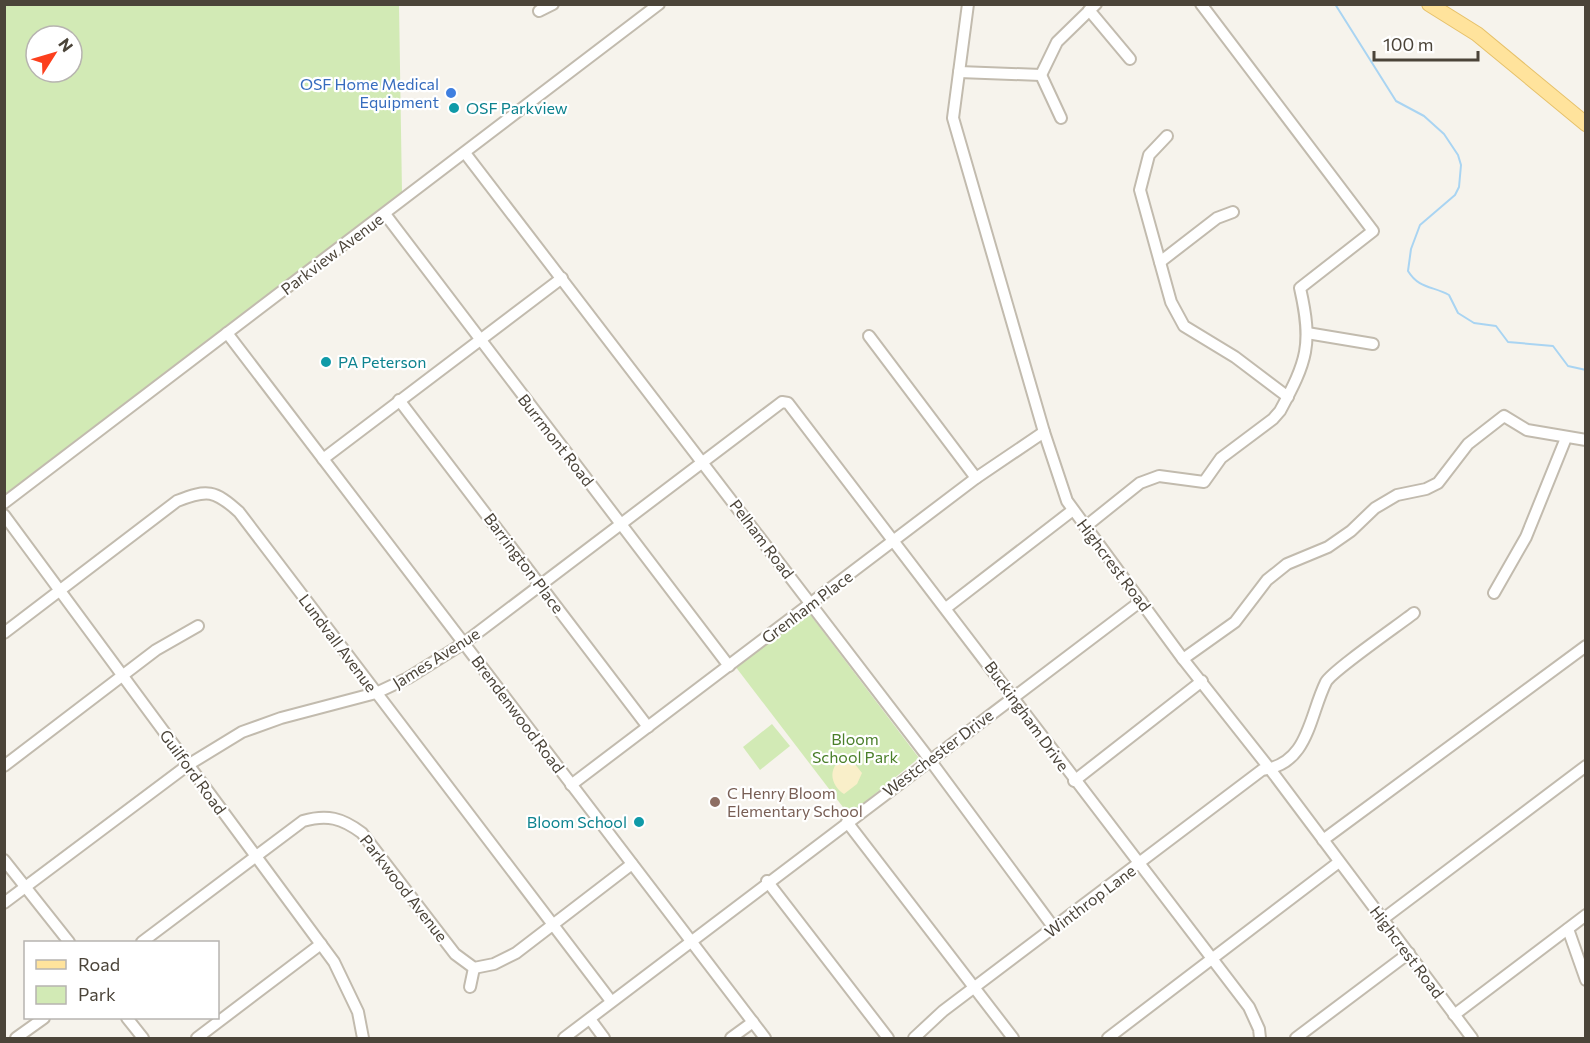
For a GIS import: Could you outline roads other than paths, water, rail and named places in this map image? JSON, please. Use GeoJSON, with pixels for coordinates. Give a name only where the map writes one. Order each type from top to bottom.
{"type":"FeatureCollection","features":[{"type":"Feature","properties":{"kind":"main road"},"geometry":{"type":"LineString","coordinates":[[1429,4],[1477,34],[1586,124]]}},
{"type":"Feature","properties":{"kind":"street"},"geometry":{"type":"LineString","coordinates":[[539,11],[553,4]]}},
{"type":"Feature","properties":{"kind":"street","name":"Highcrest Road"},"geometry":{"type":"LineString","coordinates":[[968,4],[953,118],[1044,432],[1073,510],[1183,659],[1270,769],[1472,1038]]}},
{"type":"Feature","properties":{"kind":"street"},"geometry":{"type":"LineString","coordinates":[[1086,527],[1140,483],[1159,476],[1203,482],[1221,458],[1273,419],[1287,397],[1306,358],[1307,333],[1300,288],[1373,231],[1201,4]]}},
{"type":"Feature","properties":{"kind":"street","name":"Parkview Avenue"},"geometry":{"type":"LineString","coordinates":[[4,502],[385,214],[656,5]]}},
{"type":"Feature","properties":{"kind":"street"},"geometry":{"type":"LineString","coordinates":[[1041,75],[1057,42],[1093,7],[1130,59]]}},
{"type":"Feature","properties":{"kind":"street"},"geometry":{"type":"LineString","coordinates":[[959,72],[1041,75]]}},
{"type":"Feature","properties":{"kind":"street"},"geometry":{"type":"LineString","coordinates":[[1041,75],[1061,118]]}},
{"type":"Feature","properties":{"kind":"street"},"geometry":{"type":"LineString","coordinates":[[1167,136],[1149,155],[1140,190],[1171,302],[1184,326],[1235,357],[1287,397]]}},
{"type":"Feature","properties":{"kind":"street","name":"Pelham Road"},"geometry":{"type":"LineString","coordinates":[[465,153],[929,759],[1054,928]]}},
{"type":"Feature","properties":{"kind":"street"},"geometry":{"type":"LineString","coordinates":[[1160,262],[1217,218],[1233,212]]}},
{"type":"Feature","properties":{"kind":"street","name":"Burrmont Road"},"geometry":{"type":"LineString","coordinates":[[385,214],[479,341],[729,666]]}},
{"type":"Feature","properties":{"kind":"street"},"geometry":{"type":"LineString","coordinates":[[323,459],[562,278]]}},
{"type":"Feature","properties":{"kind":"street","name":"Brendenwood Road"},"geometry":{"type":"LineString","coordinates":[[227,333],[765,1038]]}},
{"type":"Feature","properties":{"kind":"street"},"geometry":{"type":"LineString","coordinates":[[1307,333],[1373,344]]}},
{"type":"Feature","properties":{"kind":"street"},"geometry":{"type":"LineString","coordinates":[[869,336],[976,478]]}},
{"type":"Feature","properties":{"kind":"street","name":"Barrington Place"},"geometry":{"type":"LineString","coordinates":[[399,400],[648,727]]}},
{"type":"Feature","properties":{"kind":"street","name":"James Avenue"},"geometry":{"type":"LineString","coordinates":[[4,903],[188,765],[242,732],[281,718],[376,693],[408,678],[464,643],[782,402]]}},
{"type":"Feature","properties":{"kind":"street","name":"Buckingham Drive"},"geometry":{"type":"LineString","coordinates":[[782,402],[788,403],[1013,696],[1074,781],[1249,1007],[1259,1029],[1260,1038]]}},
{"type":"Feature","properties":{"kind":"street"},"geometry":{"type":"LineString","coordinates":[[1183,659],[1235,622],[1268,580],[1287,564],[1328,546],[1351,531],[1375,508],[1397,495],[1426,489],[1438,483],[1468,444],[1504,416],[1527,430],[1586,440]]}},
{"type":"Feature","properties":{"kind":"street","name":"Grenham Place"},"geometry":{"type":"LineString","coordinates":[[571,785],[976,478],[1044,432]]}},
{"type":"Feature","properties":{"kind":"street"},"geometry":{"type":"LineString","coordinates":[[1494,593],[1526,537],[1566,438]]}},
{"type":"Feature","properties":{"kind":"street","name":"Lundvall Avenue"},"geometry":{"type":"LineString","coordinates":[[4,633],[177,501],[195,494],[212,493],[224,498],[239,512],[612,1001]]}},
{"type":"Feature","properties":{"kind":"street"},"geometry":{"type":"LineString","coordinates":[[946,608],[1073,510]]}},
{"type":"Feature","properties":{"kind":"street","name":"Guilford Road"},"geometry":{"type":"LineString","coordinates":[[4,515],[321,944],[349,991],[358,1012],[363,1038]]}},
{"type":"Feature","properties":{"kind":"street","name":"Westchester Drive"},"geometry":{"type":"LineString","coordinates":[[564,1038],[929,759],[1141,601]]}},
{"type":"Feature","properties":{"kind":"street","name":"Winthrop Lane"},"geometry":{"type":"LineString","coordinates":[[914,1038],[935,1017],[1262,770],[1277,768],[1304,741],[1327,680],[1414,613]]}},
{"type":"Feature","properties":{"kind":"street"},"geometry":{"type":"LineString","coordinates":[[4,766],[156,650],[198,626]]}},
{"type":"Feature","properties":{"kind":"street"},"geometry":{"type":"LineString","coordinates":[[1323,840],[1586,646]]}},
{"type":"Feature","properties":{"kind":"street"},"geometry":{"type":"LineString","coordinates":[[1074,781],[1202,681]]}},
{"type":"Feature","properties":{"kind":"street"},"geometry":{"type":"LineString","coordinates":[[1383,919],[1586,766]]}},
{"type":"Feature","properties":{"kind":"street","name":"Parkwood Avenue"},"geometry":{"type":"LineString","coordinates":[[143,941],[303,821],[325,817],[348,822],[362,833],[455,954],[474,968]]}},
{"type":"Feature","properties":{"kind":"street"},"geometry":{"type":"LineString","coordinates":[[847,822],[1012,1038]]}},
{"type":"Feature","properties":{"kind":"street"},"geometry":{"type":"LineString","coordinates":[[4,860],[68,941]]}},
{"type":"Feature","properties":{"kind":"street"},"geometry":{"type":"LineString","coordinates":[[1108,1038],[1338,862]]}},
{"type":"Feature","properties":{"kind":"street"},"geometry":{"type":"LineString","coordinates":[[470,987],[474,968],[486,967],[509,957],[632,864]]}},
{"type":"Feature","properties":{"kind":"street"},"geometry":{"type":"LineString","coordinates":[[767,882],[888,1038]]}},
{"type":"Feature","properties":{"kind":"street"},"geometry":{"type":"LineString","coordinates":[[1454,1015],[1586,915]]}},
{"type":"Feature","properties":{"kind":"street"},"geometry":{"type":"LineString","coordinates":[[1568,929],[1586,980]]}},
{"type":"Feature","properties":{"kind":"street"},"geometry":{"type":"LineString","coordinates":[[197,1038],[321,944]]}},
{"type":"Feature","properties":{"kind":"street"},"geometry":{"type":"LineString","coordinates":[[1296,1038],[1409,953]]}},
{"type":"Feature","properties":{"kind":"street"},"geometry":{"type":"LineString","coordinates":[[16,1038],[41,1019]]}},
{"type":"Feature","properties":{"kind":"street"},"geometry":{"type":"LineString","coordinates":[[129,1019],[143,1038]]}},
{"type":"Feature","properties":{"kind":"street"},"geometry":{"type":"LineString","coordinates":[[590,1019],[604,1038]]}},
{"type":"Feature","properties":{"kind":"street"},"geometry":{"type":"LineString","coordinates":[[731,1038],[753,1022]]}},
{"type":"Feature","properties":{"kind":"waterway"},"geometry":{"type":"LineString","coordinates":[[1335,4],[1396,101],[1424,116],[1444,134],[1458,155],[1461,165],[1459,187],[1455,195],[1420,225],[1411,249],[1408,271],[1412,277],[1422,284],[1449,295],[1458,313],[1474,323],[1496,326],[1508,342],[1553,346],[1568,366],[1586,370]]}},
{"type":"Feature","properties":{"kind":"place","name":"OSF Home Medical Equipment"},"geometry":{"type":"Point","coordinates":[451,93]}},
{"type":"Feature","properties":{"kind":"place","name":"OSF Parkview"},"geometry":{"type":"Point","coordinates":[454,108]}},
{"type":"Feature","properties":{"kind":"place","name":"PA Peterson"},"geometry":{"type":"Point","coordinates":[326,362]}},
{"type":"Feature","properties":{"kind":"place","name":"C Henry Bloom Elementary School"},"geometry":{"type":"Point","coordinates":[715,802]}},
{"type":"Feature","properties":{"kind":"place","name":"Bloom School"},"geometry":{"type":"Point","coordinates":[639,822]}},
{"type":"Feature","properties":{"kind":"park label","name":"Bloom School Park"},"geometry":{"type":"Point","coordinates":[855,748]}}]}
